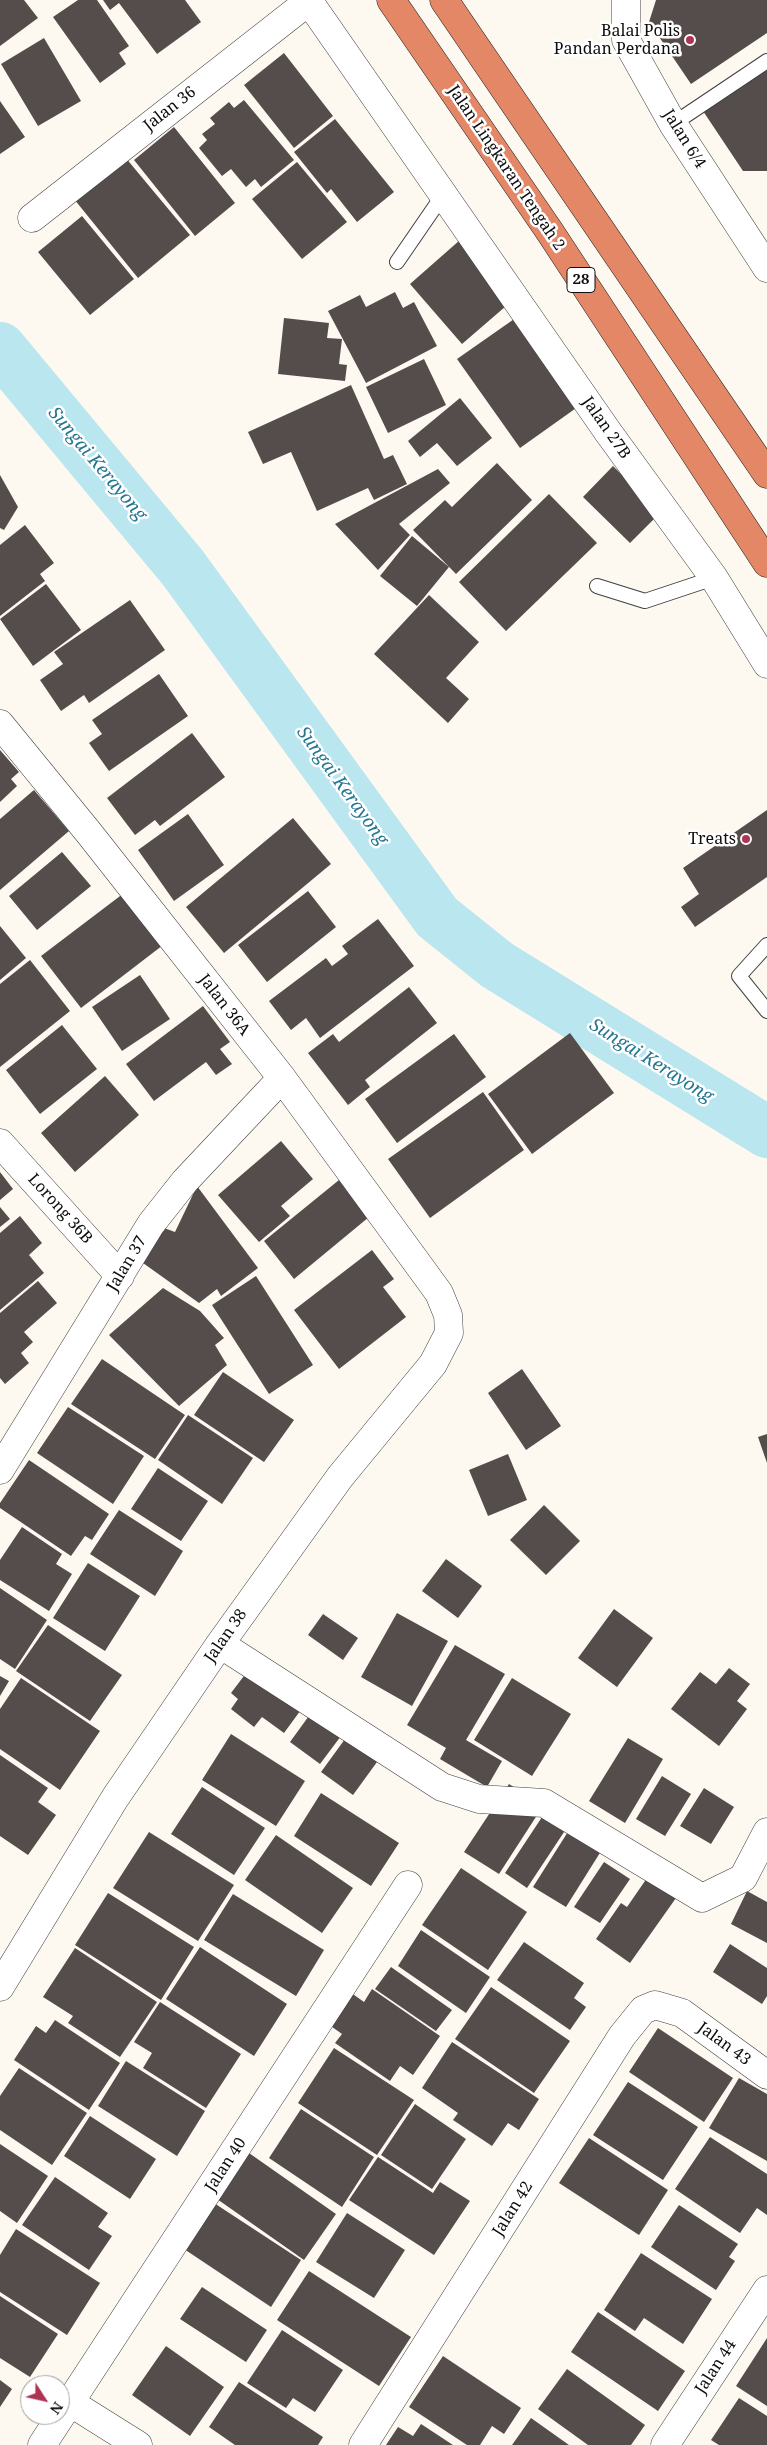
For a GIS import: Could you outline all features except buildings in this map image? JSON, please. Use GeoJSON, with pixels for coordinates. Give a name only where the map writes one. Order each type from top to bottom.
{"type":"FeatureCollection","features":[{"type":"Feature","properties":{"kind":"highway","name":"Jalan Lingkaran Tengah 2"},"geometry":{"type":"LineString","coordinates":[[391,0],[550,232],[767,563]]}},
{"type":"Feature","properties":{"kind":"highway"},"geometry":{"type":"LineString","coordinates":[[444,0],[767,474]]}},
{"type":"Feature","properties":{"kind":"street","name":"Jalan 6/4"},"geometry":{"type":"LineString","coordinates":[[626,0],[626,40],[673,124],[758,235],[767,268]]}},
{"type":"Feature","properties":{"kind":"street","name":"Jalan 27B"},"geometry":{"type":"LineString","coordinates":[[308,1],[608,432],[714,578],[767,664]]}},
{"type":"Feature","properties":{"kind":"street","name":"Jalan 36"},"geometry":{"type":"LineString","coordinates":[[32,218],[308,1]]}},
{"type":"Feature","properties":{"kind":"street","name":"Jalan 36A"},"geometry":{"type":"LineString","coordinates":[[0,724],[89,833],[282,1078],[439,1293]]}},
{"type":"Feature","properties":{"kind":"street","name":"Jalan 37"},"geometry":{"type":"LineString","coordinates":[[0,1470],[150,1224],[185,1181],[282,1078]]}},
{"type":"Feature","properties":{"kind":"street","name":"Lorong 36B"},"geometry":{"type":"LineString","coordinates":[[0,1143],[120,1276]]}},
{"type":"Feature","properties":{"kind":"street","name":"Jalan 38"},"geometry":{"type":"LineString","coordinates":[[0,1988],[115,1798],[220,1644],[340,1477],[433,1364],[449,1333],[448,1315],[439,1293]]}},
{"type":"Feature","properties":{"kind":"street"},"geometry":{"type":"LineString","coordinates":[[220,1644],[442,1787],[479,1799],[544,1803],[702,1898],[743,1878],[767,1832]]}},
{"type":"Feature","properties":{"kind":"street","name":"Jalan 40"},"geometry":{"type":"LineString","coordinates":[[42,2445],[408,1885]]}},
{"type":"Feature","properties":{"kind":"street","name":"Jalan 42"},"geometry":{"type":"LineString","coordinates":[[363,2445],[622,2036],[643,2010],[655,2005],[682,2013]]}},
{"type":"Feature","properties":{"kind":"street","name":"Jalan 43"},"geometry":{"type":"LineString","coordinates":[[682,2013],[767,2075]]}},
{"type":"Feature","properties":{"kind":"street","name":"Jalan 44"},"geometry":{"type":"LineString","coordinates":[[665,2445],[767,2290]]}},
{"type":"Feature","properties":{"kind":"street"},"geometry":{"type":"LineString","coordinates":[[71,2403],[138,2445]]}},
{"type":"Feature","properties":{"kind":"lane"},"geometry":{"type":"LineString","coordinates":[[673,124],[767,61]]}},
{"type":"Feature","properties":{"kind":"lane"},"geometry":{"type":"LineString","coordinates":[[397,262],[443,194]]}},
{"type":"Feature","properties":{"kind":"lane"},"geometry":{"type":"LineString","coordinates":[[598,586],[644,602],[714,578]]}},
{"type":"Feature","properties":{"kind":"lane"},"geometry":{"type":"LineString","coordinates":[[767,945],[739,976],[767,1012]]}},
{"type":"Feature","properties":{"kind":"waterway","name":"Sungai Kerayong"},"geometry":{"type":"LineString","coordinates":[[0,348],[183,568],[437,917],[497,965],[767,1132]]}},
{"type":"Feature","properties":{"kind":"place","name":"Balai Polis Pandan Perdana"},"geometry":{"type":"Point","coordinates":[690,40]}},
{"type":"Feature","properties":{"kind":"place","name":"Treats"},"geometry":{"type":"Point","coordinates":[746,839]}}]}
